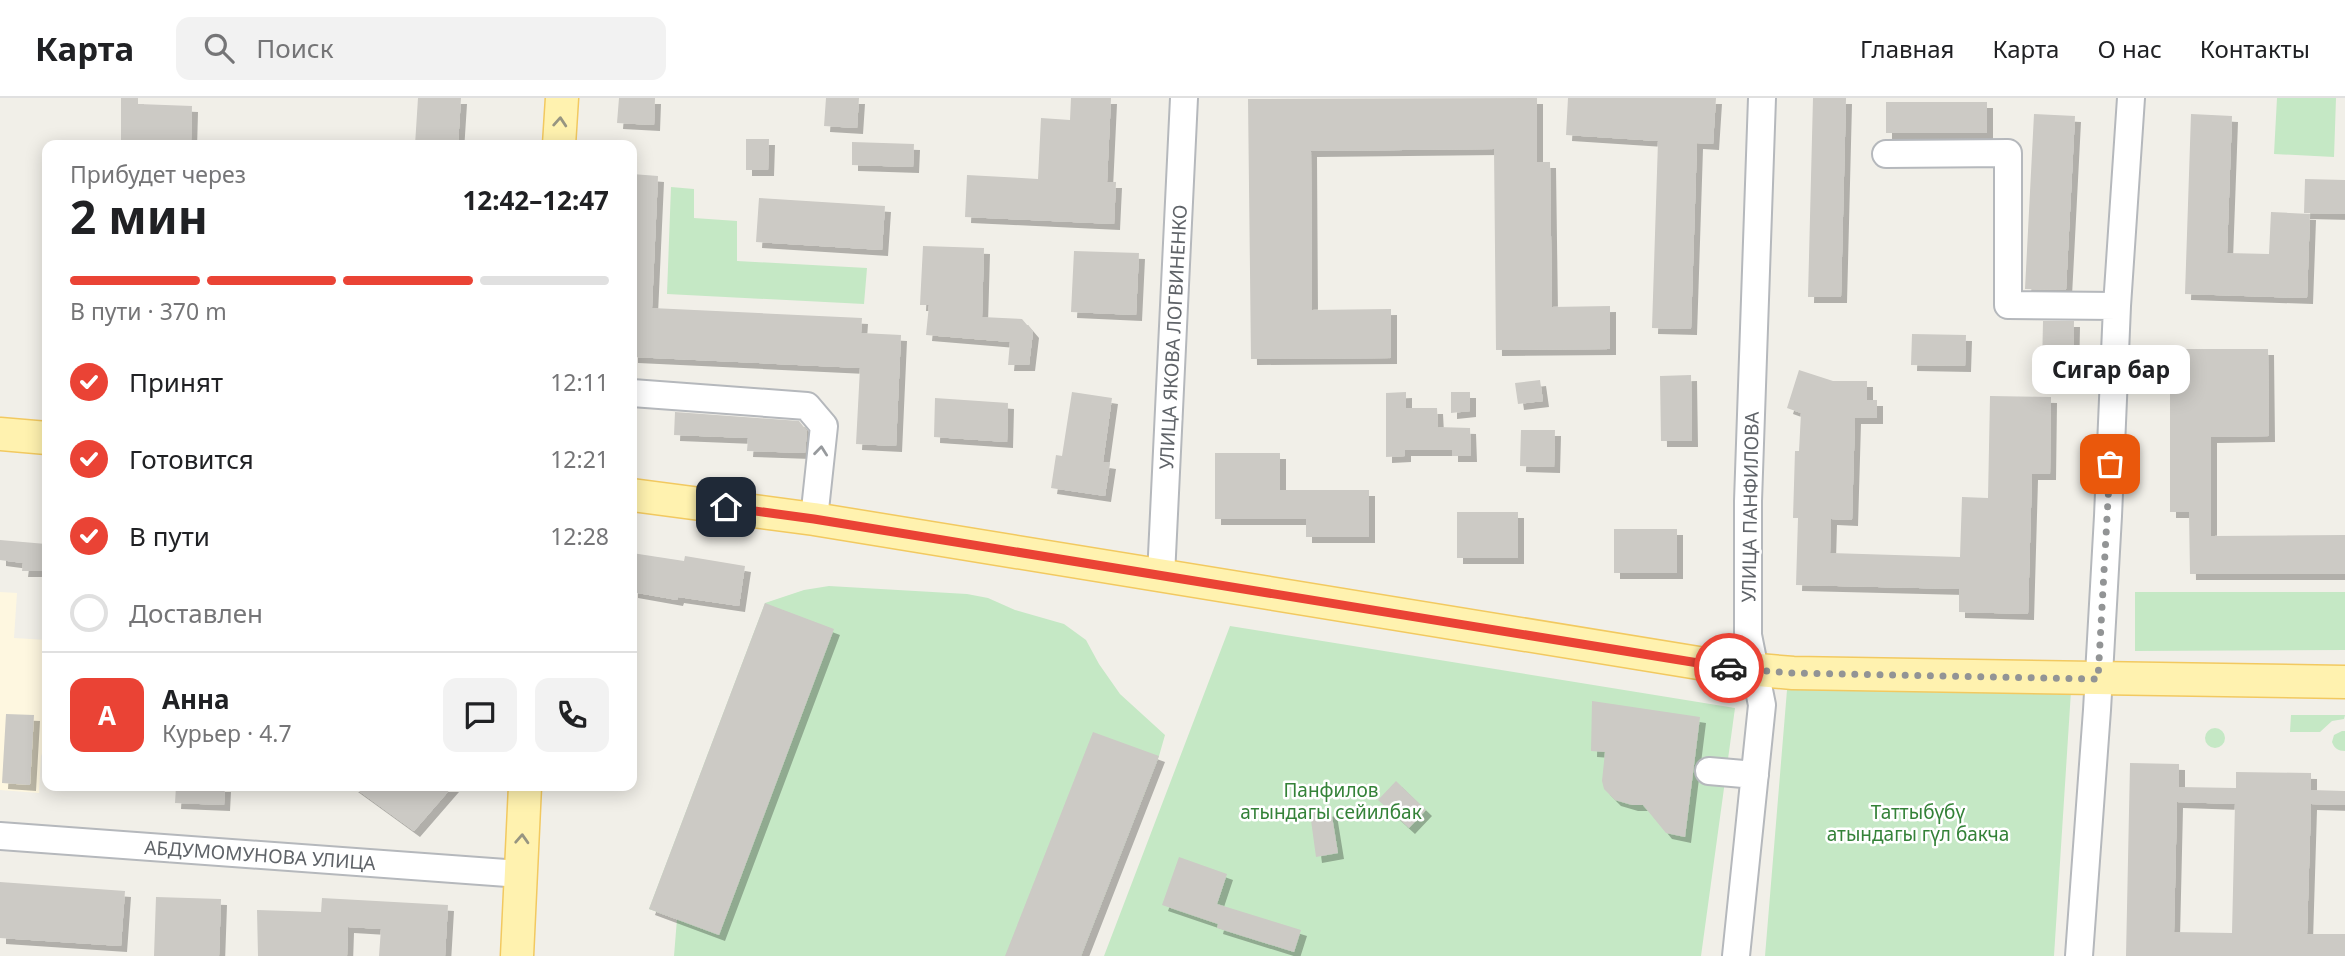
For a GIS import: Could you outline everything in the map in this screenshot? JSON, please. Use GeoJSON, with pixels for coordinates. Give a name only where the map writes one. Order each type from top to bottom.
{"type":"FeatureCollection","features":[{"type":"Feature","properties":{"kind":"main road"},"geometry":{"type":"LineString","coordinates":[[559,140],[562,98]]}},
{"type":"Feature","properties":{"kind":"main road"},"geometry":{"type":"LineString","coordinates":[[0,434],[42,438]]}},
{"type":"Feature","properties":{"kind":"main road"},"geometry":{"type":"LineString","coordinates":[[637,496],[814,519],[1723,667],[1793,673],[2345,682]]}},
{"type":"Feature","properties":{"kind":"main road"},"geometry":{"type":"LineString","coordinates":[[517,956],[525,791]]}},
{"type":"Feature","properties":{"kind":"street","name":"УЛИЦА ЯКОВА ЛОГВИНЕНКО"},"geometry":{"type":"LineString","coordinates":[[1161,576],[1184,98]]}},
{"type":"Feature","properties":{"kind":"street","name":"УЛИЦА ПАНФИЛОВА"},"geometry":{"type":"LineString","coordinates":[[1736,956],[1762,705],[1748,635],[1748,501],[1762,98]]}},
{"type":"Feature","properties":{"kind":"street"},"geometry":{"type":"LineString","coordinates":[[2079,956],[2108,516],[2117,306],[2131,98]]}},
{"type":"Feature","properties":{"kind":"street"},"geometry":{"type":"LineString","coordinates":[[1886,154],[2008,153],[2008,305],[2117,306]]}},
{"type":"Feature","properties":{"kind":"street"},"geometry":{"type":"LineString","coordinates":[[637,393],[807,407],[824,426],[814,519]]}},
{"type":"Feature","properties":{"kind":"street"},"geometry":{"type":"LineString","coordinates":[[1709,771],[1755,775]]}},
{"type":"Feature","properties":{"kind":"street","name":"АБДУМОМУНОВА УЛИЦА"},"geometry":{"type":"LineString","coordinates":[[0,836],[521,874]]}},
{"type":"Feature","properties":{"kind":"shaded area"},"geometry":{"type":"Polygon","coordinates":[[[0,592],[17,593],[14,638],[42,640],[42,754],[39,793],[0,790],[0,592]]]}},
{"type":"Feature","properties":{"kind":"green space"},"geometry":{"type":"Polygon","coordinates":[[[2277,98],[2336,98],[2334,157],[2274,154],[2277,98]]]}},
{"type":"Feature","properties":{"kind":"green space"},"geometry":{"type":"Polygon","coordinates":[[[671,187],[694,189],[694,218],[737,221],[737,261],[867,268],[864,304],[667,294],[671,187]]]}},
{"type":"Feature","properties":{"kind":"green space"},"geometry":{"type":"Polygon","coordinates":[[[829,586],[967,594],[988,598],[1015,610],[1064,624],[1086,640],[1120,694],[1165,735],[1081,956],[674,956],[677,919],[649,909],[765,603],[804,590],[829,586]]]}},
{"type":"Feature","properties":{"kind":"green space"},"geometry":{"type":"Polygon","coordinates":[[[2135,592],[2345,592],[2345,650],[2135,651],[2135,592]]]}},
{"type":"Feature","properties":{"kind":"green space","name":"Панфилов атындагы сейилбак"},"geometry":{"type":"Polygon","coordinates":[[[1230,626],[1735,708],[1701,956],[1104,956],[1230,626]]]}},
{"type":"Feature","properties":{"kind":"green space","name":"Таттыбүбү атындагы гүл бакча"},"geometry":{"type":"Polygon","coordinates":[[[1787,690],[2071,691],[2054,956],[1765,956],[1787,690]]]}},
{"type":"Feature","properties":{"kind":"green space"},"geometry":{"type":"Polygon","coordinates":[[[2291,715],[2345,715],[2344,719],[2332,721],[2320,732],[2290,732],[2291,715]]]}},
{"type":"Feature","properties":{"kind":"green space"},"geometry":{"type":"Polygon","coordinates":[[[2211,728],[2219,728],[2225,738],[2219,748],[2211,748],[2205,742],[2205,734],[2211,728]]]}},
{"type":"Feature","properties":{"kind":"green space"},"geometry":{"type":"Polygon","coordinates":[[[2345,731],[2345,751],[2337,749],[2332,742],[2334,735],[2345,731]]]}},
{"type":"Feature","properties":{"kind":"building"},"geometry":{"type":"Polygon","coordinates":[[[121,98],[138,98],[138,104],[192,106],[191,140],[121,140],[121,98]]]}},
{"type":"Feature","properties":{"kind":"building"},"geometry":{"type":"Polygon","coordinates":[[[418,98],[461,98],[458,140],[415,140],[418,98]]]}},
{"type":"Feature","properties":{"kind":"building"},"geometry":{"type":"Polygon","coordinates":[[[619,98],[655,98],[654,125],[617,123],[619,98]]]}},
{"type":"Feature","properties":{"kind":"building"},"geometry":{"type":"Polygon","coordinates":[[[826,98],[859,98],[857,128],[824,126],[826,98]]]}},
{"type":"Feature","properties":{"kind":"building"},"geometry":{"type":"Polygon","coordinates":[[[1071,98],[1111,98],[1107,182],[1116,182],[1114,224],[965,217],[967,175],[1038,179],[1041,118],[1070,120],[1071,98]]]}},
{"type":"Feature","properties":{"kind":"building"},"geometry":{"type":"Polygon","coordinates":[[[1537,98],[1537,162],[1550,162],[1552,307],[1610,306],[1610,349],[1496,350],[1494,149],[1311,151],[1312,310],[1391,309],[1391,358],[1251,359],[1248,99],[1537,98]]]}},
{"type":"Feature","properties":{"kind":"building"},"geometry":{"type":"Polygon","coordinates":[[[1568,98],[1716,98],[1713,144],[1697,143],[1691,329],[1652,328],[1658,141],[1566,135],[1568,98]]]}},
{"type":"Feature","properties":{"kind":"building"},"geometry":{"type":"Polygon","coordinates":[[[1813,98],[1846,98],[1841,297],[1808,297],[1813,98]]]}},
{"type":"Feature","properties":{"kind":"building"},"geometry":{"type":"Polygon","coordinates":[[[1886,102],[1987,102],[1987,133],[1886,133],[1886,102]]]}},
{"type":"Feature","properties":{"kind":"building"},"geometry":{"type":"Polygon","coordinates":[[[2034,114],[2075,116],[2066,290],[2025,289],[2034,114]]]}},
{"type":"Feature","properties":{"kind":"building"},"geometry":{"type":"Polygon","coordinates":[[[2191,114],[2232,116],[2227,253],[2269,254],[2271,212],[2310,214],[2307,298],[2185,294],[2191,114]]]}},
{"type":"Feature","properties":{"kind":"building"},"geometry":{"type":"Polygon","coordinates":[[[746,139],[769,139],[768,170],[746,170],[746,139]]]}},
{"type":"Feature","properties":{"kind":"building"},"geometry":{"type":"Polygon","coordinates":[[[852,142],[914,144],[913,167],[852,165],[852,142]]]}},
{"type":"Feature","properties":{"kind":"building"},"geometry":{"type":"Polygon","coordinates":[[[637,174],[658,176],[652,308],[862,318],[861,333],[901,335],[896,446],[856,444],[860,368],[637,357],[637,174]]]}},
{"type":"Feature","properties":{"kind":"building"},"geometry":{"type":"Polygon","coordinates":[[[2305,179],[2345,180],[2345,214],[2304,213],[2305,179]]]}},
{"type":"Feature","properties":{"kind":"building"},"geometry":{"type":"Polygon","coordinates":[[[759,198],[885,206],[882,250],[756,242],[759,198]]]}},
{"type":"Feature","properties":{"kind":"building"},"geometry":{"type":"Polygon","coordinates":[[[923,246],[984,248],[982,317],[1022,319],[1033,332],[1029,365],[1008,365],[1010,342],[926,335],[929,305],[920,305],[923,246]]]}},
{"type":"Feature","properties":{"kind":"building"},"geometry":{"type":"Polygon","coordinates":[[[1074,251],[1139,253],[1136,315],[1071,312],[1074,251]]]}},
{"type":"Feature","properties":{"kind":"building"},"geometry":{"type":"Polygon","coordinates":[[[2043,321],[2074,321],[2073,368],[2042,367],[2043,321]]]}},
{"type":"Feature","properties":{"kind":"building"},"geometry":{"type":"Polygon","coordinates":[[[1912,334],[1966,335],[1965,366],[1911,365],[1912,334]]]}},
{"type":"Feature","properties":{"kind":"building"},"geometry":{"type":"Polygon","coordinates":[[[2170,349],[2268,349],[2269,436],[2211,437],[2211,536],[2345,535],[2345,574],[2190,574],[2189,512],[2170,512],[2170,349]]]}},
{"type":"Feature","properties":{"kind":"building"},"geometry":{"type":"Polygon","coordinates":[[[1799,370],[1833,381],[1867,381],[1867,400],[1877,400],[1877,418],[1855,418],[1852,520],[1831,519],[1830,553],[1960,557],[1962,497],[1988,498],[1990,396],[2051,397],[2050,474],[2032,474],[2028,614],[1959,612],[1959,589],[1796,585],[1798,518],[1793,518],[1795,451],[1799,451],[1801,413],[1787,408],[1799,370]]]}},
{"type":"Feature","properties":{"kind":"building"},"geometry":{"type":"Polygon","coordinates":[[[1691,375],[1692,441],[1661,441],[1660,376],[1691,375]]]}},
{"type":"Feature","properties":{"kind":"building"},"geometry":{"type":"Polygon","coordinates":[[[1540,380],[1543,401],[1518,404],[1515,383],[1540,380]]]}},
{"type":"Feature","properties":{"kind":"building"},"geometry":{"type":"Polygon","coordinates":[[[1072,392],[1112,398],[1103,462],[1110,463],[1105,496],[1051,488],[1056,455],[1062,456],[1072,392]]]}},
{"type":"Feature","properties":{"kind":"building"},"geometry":{"type":"Polygon","coordinates":[[[1406,392],[1406,408],[1437,408],[1438,427],[1470,428],[1471,456],[1452,456],[1452,450],[1405,450],[1405,456],[1386,457],[1386,393],[1406,392]]]}},
{"type":"Feature","properties":{"kind":"building"},"geometry":{"type":"Polygon","coordinates":[[[1451,392],[1470,392],[1470,411],[1451,413],[1451,392]]]}},
{"type":"Feature","properties":{"kind":"building"},"geometry":{"type":"Polygon","coordinates":[[[935,398],[1008,403],[1007,442],[934,437],[935,398]]]}},
{"type":"Feature","properties":{"kind":"building"},"geometry":{"type":"Polygon","coordinates":[[[675,412],[799,421],[807,431],[805,453],[747,451],[748,438],[674,435],[675,412]]]}},
{"type":"Feature","properties":{"kind":"building"},"geometry":{"type":"Polygon","coordinates":[[[1521,430],[1555,430],[1554,467],[1520,466],[1521,430]]]}},
{"type":"Feature","properties":{"kind":"building"},"geometry":{"type":"Polygon","coordinates":[[[1215,453],[1280,453],[1280,490],[1369,490],[1369,537],[1306,537],[1306,519],[1215,519],[1215,453]]]}},
{"type":"Feature","properties":{"kind":"building"},"geometry":{"type":"Polygon","coordinates":[[[1457,512],[1518,512],[1518,558],[1457,558],[1457,512]]]}},
{"type":"Feature","properties":{"kind":"building"},"geometry":{"type":"Polygon","coordinates":[[[1614,529],[1677,529],[1677,573],[1614,573],[1614,529]]]}},
{"type":"Feature","properties":{"kind":"building"},"geometry":{"type":"Polygon","coordinates":[[[0,540],[42,544],[42,571],[22,571],[23,563],[0,560],[0,540]]]}},
{"type":"Feature","properties":{"kind":"building"},"geometry":{"type":"Polygon","coordinates":[[[637,554],[684,561],[685,556],[745,566],[739,606],[678,597],[677,600],[637,593],[637,554]]]}},
{"type":"Feature","properties":{"kind":"building"},"geometry":{"type":"Polygon","coordinates":[[[765,603],[834,629],[719,935],[649,909],[765,603]]]}},
{"type":"Feature","properties":{"kind":"building"},"geometry":{"type":"Polygon","coordinates":[[[1592,701],[1700,717],[1685,837],[1666,833],[1643,805],[1615,800],[1604,789],[1602,781],[1605,752],[1591,751],[1592,701]]]}},
{"type":"Feature","properties":{"kind":"building"},"geometry":{"type":"Polygon","coordinates":[[[6,714],[34,715],[30,785],[2,783],[6,714]]]}},
{"type":"Feature","properties":{"kind":"building"},"geometry":{"type":"Polygon","coordinates":[[[1093,732],[1159,756],[1081,956],[1005,956],[1093,732]]]}},
{"type":"Feature","properties":{"kind":"building"},"geometry":{"type":"Polygon","coordinates":[[[2130,763],[2179,764],[2179,787],[2236,788],[2236,772],[2311,773],[2311,790],[2345,791],[2345,805],[2311,804],[2307,934],[2345,934],[2345,956],[2126,956],[2130,763]],[[2177,802],[2174,932],[2232,933],[2235,804],[2177,802]]]}},
{"type":"Feature","properties":{"kind":"building"},"geometry":{"type":"Polygon","coordinates":[[[1396,781],[1426,810],[1409,828],[1378,800],[1396,781]]]}},
{"type":"Feature","properties":{"kind":"building"},"geometry":{"type":"Polygon","coordinates":[[[176,791],[225,791],[224,805],[175,803],[176,791]]]}},
{"type":"Feature","properties":{"kind":"building"},"geometry":{"type":"Polygon","coordinates":[[[359,791],[449,791],[414,831],[359,791]]]}},
{"type":"Feature","properties":{"kind":"building"},"geometry":{"type":"Polygon","coordinates":[[[1331,810],[1338,853],[1316,857],[1310,813],[1331,810]]]}},
{"type":"Feature","properties":{"kind":"building"},"geometry":{"type":"Polygon","coordinates":[[[1179,857],[1227,874],[1217,904],[1301,930],[1294,952],[1217,928],[1218,924],[1162,905],[1179,857]]]}},
{"type":"Feature","properties":{"kind":"building"},"geometry":{"type":"Polygon","coordinates":[[[0,882],[125,891],[121,946],[0,938],[0,882]]]}},
{"type":"Feature","properties":{"kind":"building"},"geometry":{"type":"Polygon","coordinates":[[[156,897],[221,899],[219,956],[154,956],[156,897]]]}},
{"type":"Feature","properties":{"kind":"building"},"geometry":{"type":"Polygon","coordinates":[[[322,898],[448,905],[445,956],[379,956],[381,929],[348,927],[347,956],[258,956],[257,910],[321,912],[322,898]]]}},
{"type":"Feature","properties":{"kind":"way so far"},"geometry":{"type":"LineString","coordinates":[[1729,668],[1793,673],[2098,679],[2110,464]]}},
{"type":"Feature","properties":{"kind":"place","name":"Сигар бар"},"geometry":{"type":"Point","coordinates":[2110,464]}},
{"type":"Feature","properties":{"kind":"route"},"geometry":{"type":"LineString","coordinates":[[726,507],[773,512],[1729,668]]}}]}
